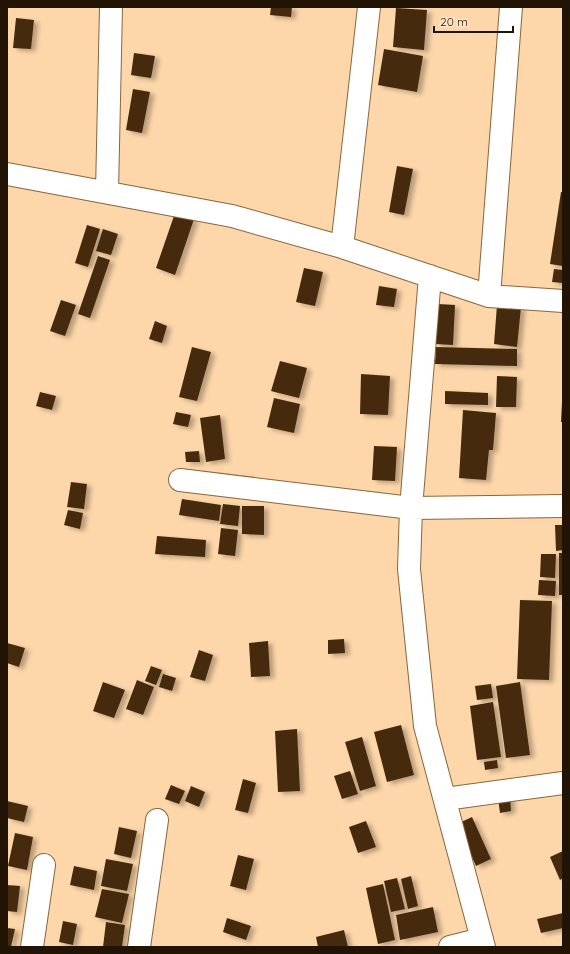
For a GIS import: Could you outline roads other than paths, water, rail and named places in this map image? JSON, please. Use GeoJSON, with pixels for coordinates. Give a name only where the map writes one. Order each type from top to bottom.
{"type":"FeatureCollection","features":[{"type":"Feature","properties":{"kind":"street"},"geometry":{"type":"LineString","coordinates":[[107,192],[110,7]]}},
{"type":"Feature","properties":{"kind":"street"},"geometry":{"type":"LineString","coordinates":[[342,247],[369,7]]}},
{"type":"Feature","properties":{"kind":"street"},"geometry":{"type":"LineString","coordinates":[[489,296],[511,7]]}},
{"type":"Feature","properties":{"kind":"street"},"geometry":{"type":"LineString","coordinates":[[7,174],[232,216],[342,247],[489,296],[563,301]]}},
{"type":"Feature","properties":{"kind":"street"},"geometry":{"type":"LineString","coordinates":[[430,276],[412,508],[409,569],[425,726],[483,943],[450,947]]}},
{"type":"Feature","properties":{"kind":"street"},"geometry":{"type":"LineString","coordinates":[[180,480],[412,508],[563,506]]}},
{"type":"Feature","properties":{"kind":"street"},"geometry":{"type":"LineString","coordinates":[[445,799],[563,783]]}},
{"type":"Feature","properties":{"kind":"street"},"geometry":{"type":"LineString","coordinates":[[139,947],[157,820]]}},
{"type":"Feature","properties":{"kind":"street"},"geometry":{"type":"LineString","coordinates":[[32,947],[44,865]]}}]}
